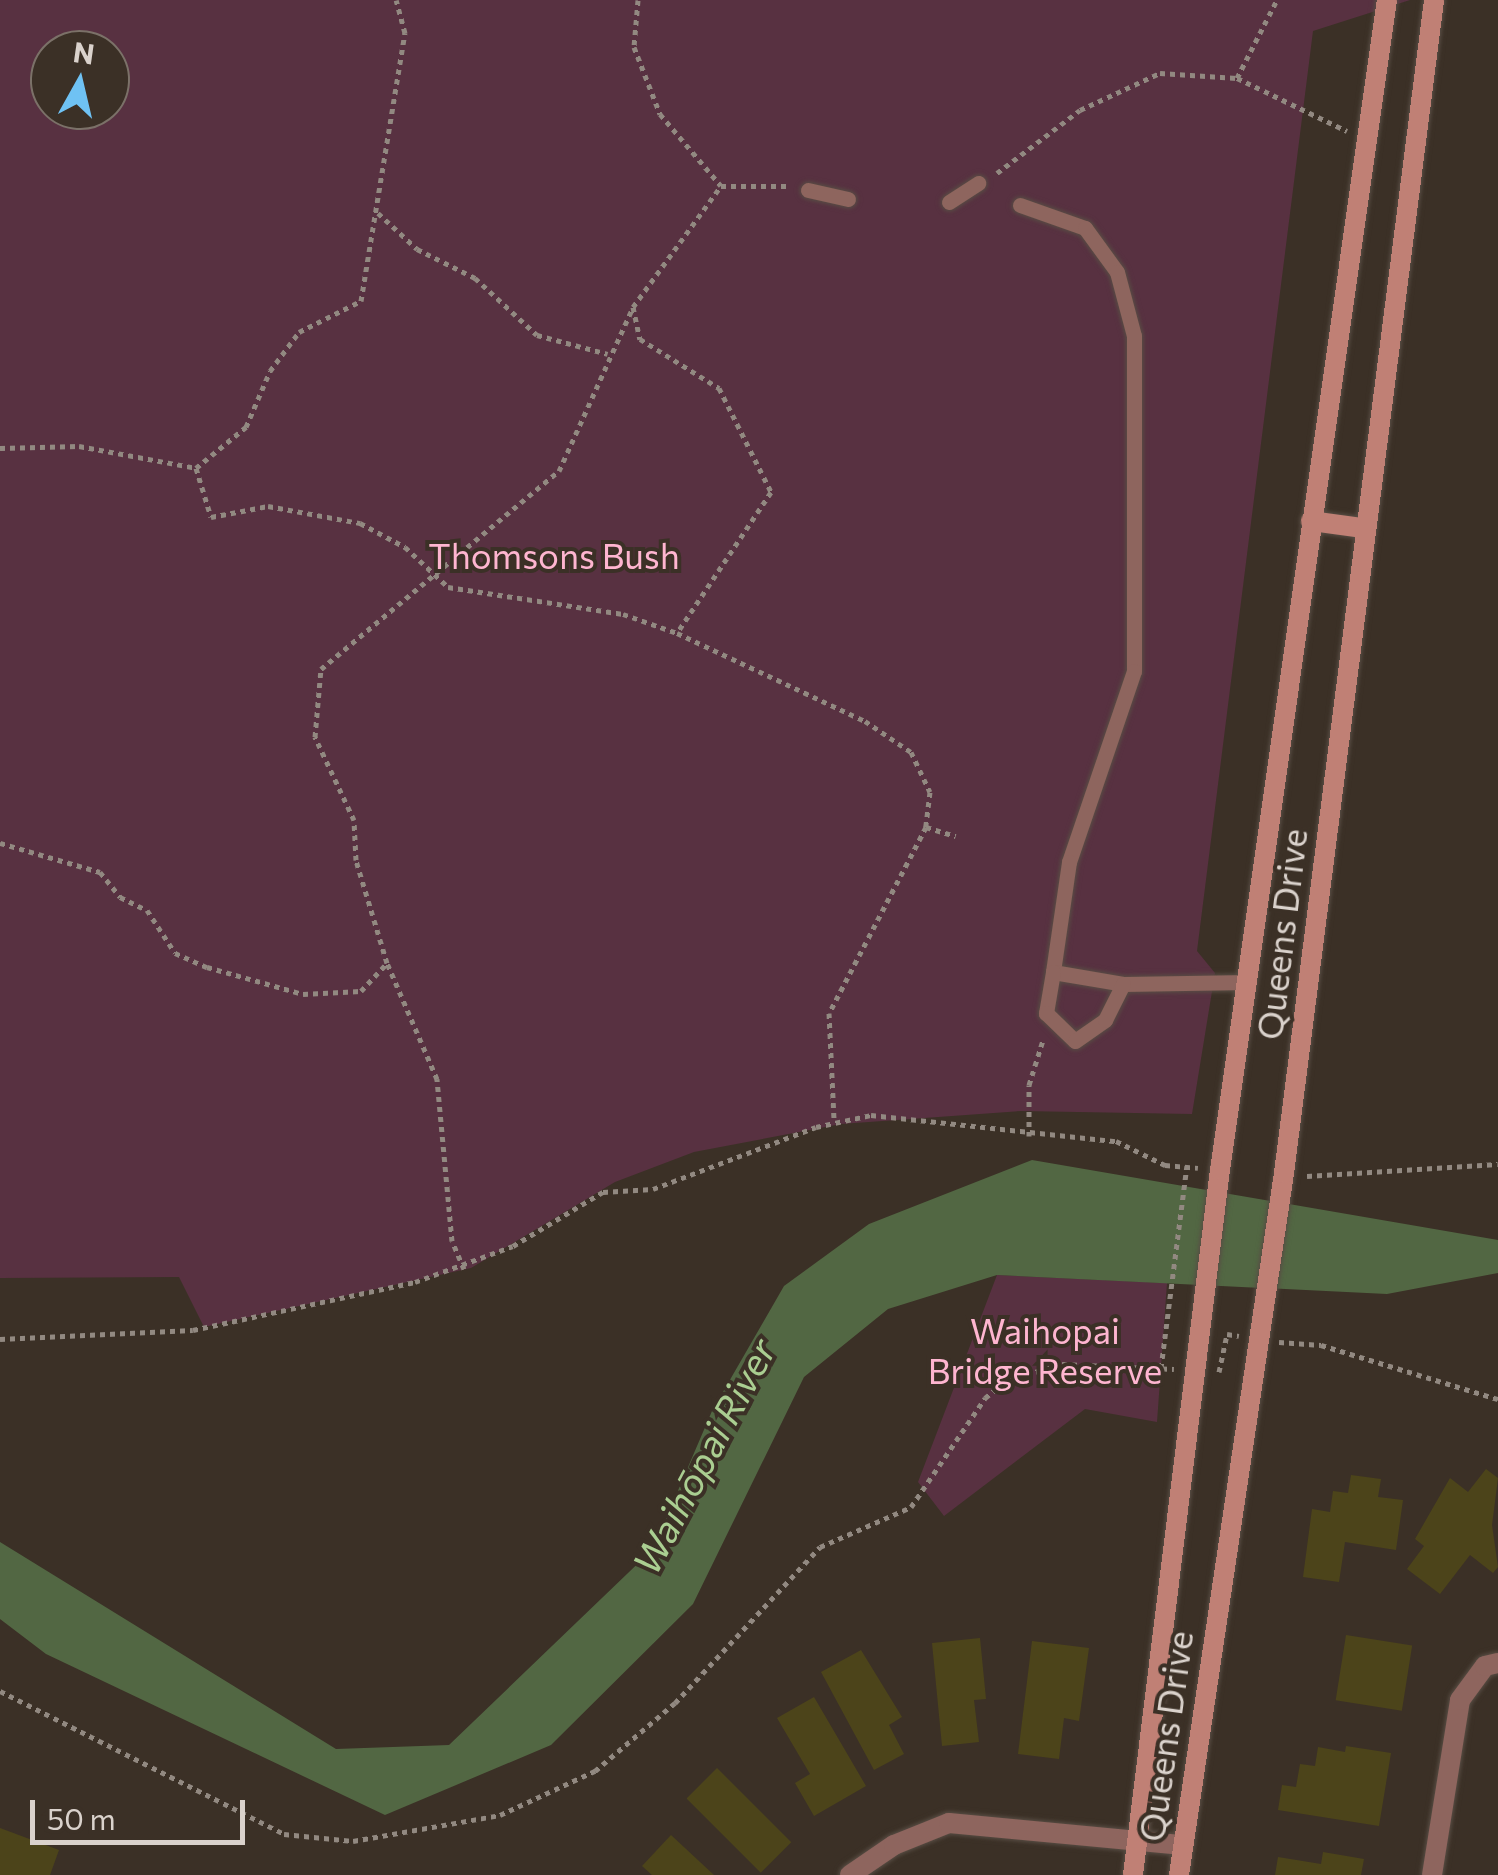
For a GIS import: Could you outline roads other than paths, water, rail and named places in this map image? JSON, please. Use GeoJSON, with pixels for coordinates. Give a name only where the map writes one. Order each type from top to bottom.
{"type":"FeatureCollection","features":[{"type":"Feature","properties":{"kind":"main road","name":"Queens Drive"},"geometry":{"type":"LineString","coordinates":[[1133,1875],[1220,1170],[1387,0]]}},
{"type":"Feature","properties":{"kind":"main road","name":"Queens Drive"},"geometry":{"type":"LineString","coordinates":[[1179,1875],[1284,1173],[1363,528],[1434,0]]}},
{"type":"Feature","properties":{"kind":"main road"},"geometry":{"type":"LineString","coordinates":[[1311,521],[1363,528]]}},
{"type":"Feature","properties":{"kind":"street"},"geometry":{"type":"LineString","coordinates":[[1432,1875],[1460,1700],[1486,1666],[1498,1662]]}},
{"type":"Feature","properties":{"kind":"street"},"geometry":{"type":"LineString","coordinates":[[850,1875],[894,1845],[949,1823],[1183,1845]]}},
{"type":"Feature","properties":{"kind":"lane"},"geometry":{"type":"LineString","coordinates":[[949,202],[978,183]]}},
{"type":"Feature","properties":{"kind":"lane"},"geometry":{"type":"LineString","coordinates":[[808,190],[848,199]]}},
{"type":"Feature","properties":{"kind":"lane"},"geometry":{"type":"LineString","coordinates":[[1020,205],[1085,228],[1117,272],[1134,336],[1134,671],[1070,862],[1046,1012],[1075,1041],[1104,1020],[1123,984]]}},
{"type":"Feature","properties":{"kind":"lane"},"geometry":{"type":"LineString","coordinates":[[1053,972],[1123,984],[1249,982]]}},
{"type":"Feature","properties":{"kind":"water","name":"Waihōpai River"},"geometry":{"type":"Polygon","coordinates":[[[1032,1160],[1498,1240],[1498,1273],[1387,1294],[997,1275],[888,1309],[804,1377],[693,1604],[551,1745],[385,1815],[46,1654],[0,1619],[0,1542],[336,1749],[449,1745],[653,1549],[712,1411],[784,1286],[869,1224],[1032,1160]]]}},
{"type":"Feature","properties":{"kind":"park label","name":"Thomsons Bush"},"geometry":{"type":"Point","coordinates":[554,555]}},
{"type":"Feature","properties":{"kind":"park label","name":"Waihopai Bridge Reserve"},"geometry":{"type":"Point","coordinates":[1045,1350]}}]}
